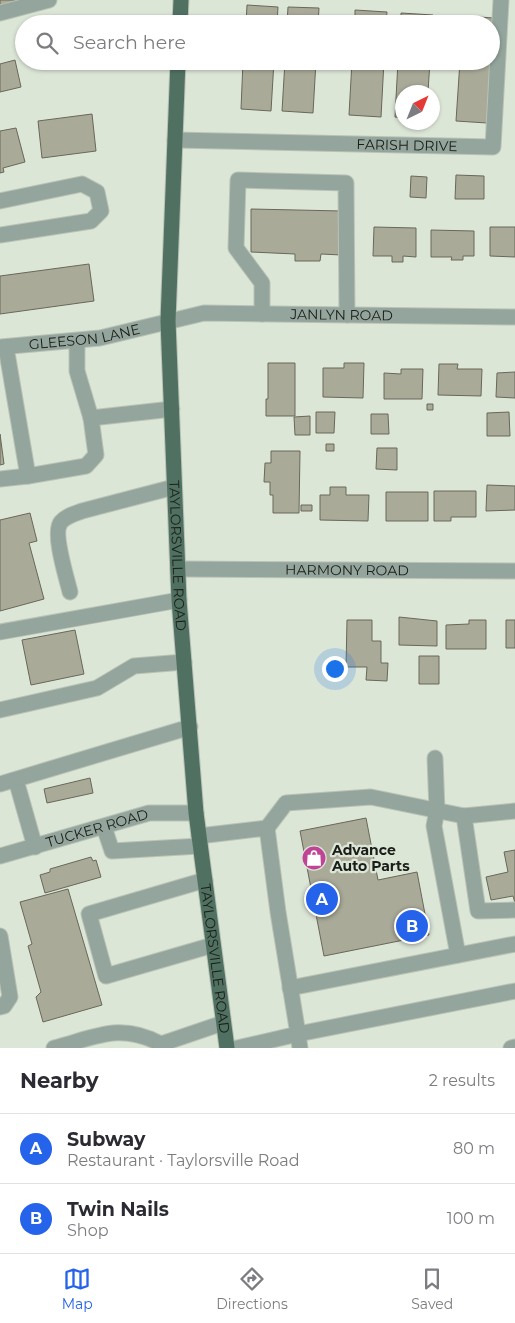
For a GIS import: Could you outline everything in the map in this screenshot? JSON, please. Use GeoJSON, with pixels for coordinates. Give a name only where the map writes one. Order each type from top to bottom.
{"type":"FeatureCollection","features":[{"type":"Feature","properties":{"kind":"main road"},"geometry":{"type":"LineString","coordinates":[[181,15],[182,0]]}},
{"type":"Feature","properties":{"kind":"main road","name":"TAYLORSVILLE ROAD"},"geometry":{"type":"LineString","coordinates":[[178,70],[168,321],[179,600],[196,813],[228,1048]]}},
{"type":"Feature","properties":{"kind":"street"},"geometry":{"type":"LineString","coordinates":[[0,13],[49,0]]}},
{"type":"Feature","properties":{"kind":"street","name":"FARISH DRIVE"},"geometry":{"type":"LineString","coordinates":[[500,18],[501,0]]}},
{"type":"Feature","properties":{"kind":"street","name":"FARISH DRIVE"},"geometry":{"type":"LineString","coordinates":[[175,140],[493,147],[497,70]]}},
{"type":"Feature","properties":{"kind":"street"},"geometry":{"type":"LineString","coordinates":[[262,314],[262,283],[236,248],[238,180],[346,183],[346,315]]}},
{"type":"Feature","properties":{"kind":"street"},"geometry":{"type":"LineString","coordinates":[[0,200],[82,184],[97,192],[101,211],[91,222],[0,235]]}},
{"type":"Feature","properties":{"kind":"street","name":"JANLYN ROAD"},"geometry":{"type":"LineString","coordinates":[[168,321],[204,313],[515,317]]}},
{"type":"Feature","properties":{"kind":"street","name":"GLEESON LANE"},"geometry":{"type":"LineString","coordinates":[[3,347],[77,341],[168,321]]}},
{"type":"Feature","properties":{"kind":"street"},"geometry":{"type":"LineString","coordinates":[[0,479],[86,466],[96,455],[91,418],[77,370],[77,341]]}},
{"type":"Feature","properties":{"kind":"street"},"geometry":{"type":"LineString","coordinates":[[3,347],[28,476]]}},
{"type":"Feature","properties":{"kind":"street"},"geometry":{"type":"LineString","coordinates":[[91,418],[172,409]]}},
{"type":"Feature","properties":{"kind":"street"},"geometry":{"type":"LineString","coordinates":[[70,592],[57,534],[60,523],[69,516],[82,511],[174,487]]}},
{"type":"Feature","properties":{"kind":"street","name":"HARMONY ROAD"},"geometry":{"type":"LineString","coordinates":[[178,568],[515,571]]}},
{"type":"Feature","properties":{"kind":"street"},"geometry":{"type":"LineString","coordinates":[[0,632],[179,600]]}},
{"type":"Feature","properties":{"kind":"street"},"geometry":{"type":"LineString","coordinates":[[0,710],[97,688],[134,666],[184,662]]}},
{"type":"Feature","properties":{"kind":"street"},"geometry":{"type":"LineString","coordinates":[[0,784],[190,727]]}},
{"type":"Feature","properties":{"kind":"street"},"geometry":{"type":"LineString","coordinates":[[436,758],[437,810],[434,826],[458,955]]}},
{"type":"Feature","properties":{"kind":"street"},"geometry":{"type":"LineString","coordinates":[[16,780],[36,846]]}},
{"type":"Feature","properties":{"kind":"street"},"geometry":{"type":"LineString","coordinates":[[104,827],[112,851],[200,841],[267,828],[286,803],[371,797],[464,816],[515,811]]}},
{"type":"Feature","properties":{"kind":"street","name":"TUCKER ROAD"},"geometry":{"type":"LineString","coordinates":[[0,856],[149,813],[196,813]]}},
{"type":"Feature","properties":{"kind":"street"},"geometry":{"type":"LineString","coordinates":[[464,816],[478,911],[515,910]]}},
{"type":"Feature","properties":{"kind":"street"},"geometry":{"type":"LineString","coordinates":[[267,828],[299,1041]]}},
{"type":"Feature","properties":{"kind":"street"},"geometry":{"type":"LineString","coordinates":[[205,880],[90,914],[106,976],[213,945]]}},
{"type":"Feature","properties":{"kind":"street"},"geometry":{"type":"LineString","coordinates":[[0,936],[10,997],[4,1006],[0,1007]]}},
{"type":"Feature","properties":{"kind":"street"},"geometry":{"type":"LineString","coordinates":[[290,988],[515,944]]}},
{"type":"Feature","properties":{"kind":"street"},"geometry":{"type":"LineString","coordinates":[[237,1048],[299,1041],[515,991]]}},
{"type":"Feature","properties":{"kind":"street"},"geometry":{"type":"LineString","coordinates":[[54,1048],[117,1031],[143,1034],[161,1046],[224,1023]]}},
{"type":"Feature","properties":{"kind":"street"},"geometry":{"type":"LineString","coordinates":[[511,1048],[515,1047]]}},
{"type":"Feature","properties":{"kind":"building"},"geometry":{"type":"Polygon","coordinates":[[[0,0],[47,0],[0,13],[0,0]]]}},
{"type":"Feature","properties":{"kind":"building"},"geometry":{"type":"Polygon","coordinates":[[[247,5],[278,7],[278,15],[246,15],[247,5]]]}},
{"type":"Feature","properties":{"kind":"building"},"geometry":{"type":"Polygon","coordinates":[[[288,7],[319,8],[319,15],[288,15],[288,7]]]}},
{"type":"Feature","properties":{"kind":"building"},"geometry":{"type":"Polygon","coordinates":[[[355,10],[387,12],[387,15],[355,15],[355,10]]]}},
{"type":"Feature","properties":{"kind":"building"},"geometry":{"type":"Polygon","coordinates":[[[401,13],[433,15],[401,15],[401,13]]]}},
{"type":"Feature","properties":{"kind":"building"},"geometry":{"type":"Polygon","coordinates":[[[15,60],[15,70],[17,70],[21,87],[0,92],[0,64],[15,60]]]}},
{"type":"Feature","properties":{"kind":"building"},"geometry":{"type":"Polygon","coordinates":[[[243,70],[273,70],[271,111],[241,109],[243,70]]]}},
{"type":"Feature","properties":{"kind":"building"},"geometry":{"type":"Polygon","coordinates":[[[284,70],[315,70],[313,113],[282,111],[284,70]]]}},
{"type":"Feature","properties":{"kind":"building"},"geometry":{"type":"Polygon","coordinates":[[[352,70],[384,70],[381,117],[349,115],[352,70]]]}},
{"type":"Feature","properties":{"kind":"building"},"geometry":{"type":"Polygon","coordinates":[[[398,70],[429,70],[428,85],[397,85],[398,70]]]}},
{"type":"Feature","properties":{"kind":"building"},"geometry":{"type":"Polygon","coordinates":[[[459,70],[490,70],[487,123],[456,121],[459,70]]]}},
{"type":"Feature","properties":{"kind":"building"},"geometry":{"type":"Polygon","coordinates":[[[92,114],[96,151],[42,158],[38,121],[92,114]]]}},
{"type":"Feature","properties":{"kind":"building"},"geometry":{"type":"Polygon","coordinates":[[[16,128],[25,162],[3,168],[4,172],[0,173],[0,131],[16,128]]]}},
{"type":"Feature","properties":{"kind":"building"},"geometry":{"type":"Polygon","coordinates":[[[456,175],[484,176],[484,199],[455,199],[456,175]]]}},
{"type":"Feature","properties":{"kind":"building"},"geometry":{"type":"Polygon","coordinates":[[[411,176],[427,177],[426,198],[410,197],[411,176]]]}},
{"type":"Feature","properties":{"kind":"building"},"geometry":{"type":"Polygon","coordinates":[[[251,209],[342,211],[341,255],[321,254],[320,261],[295,261],[295,254],[251,252],[251,209]]]}},
{"type":"Feature","properties":{"kind":"building"},"geometry":{"type":"Polygon","coordinates":[[[374,227],[416,228],[416,257],[403,256],[403,262],[392,262],[392,256],[373,256],[374,227]]]}},
{"type":"Feature","properties":{"kind":"building"},"geometry":{"type":"Polygon","coordinates":[[[490,227],[515,227],[515,257],[490,256],[490,227]]]}},
{"type":"Feature","properties":{"kind":"building"},"geometry":{"type":"Polygon","coordinates":[[[431,230],[474,231],[474,256],[463,256],[463,260],[451,260],[452,257],[431,257],[431,230]]]}},
{"type":"Feature","properties":{"kind":"building"},"geometry":{"type":"Polygon","coordinates":[[[89,264],[94,301],[0,314],[0,276],[89,264]]]}},
{"type":"Feature","properties":{"kind":"building"},"geometry":{"type":"Polygon","coordinates":[[[268,363],[295,363],[295,416],[266,416],[268,363]]]}},
{"type":"Feature","properties":{"kind":"building"},"geometry":{"type":"Polygon","coordinates":[[[344,363],[364,363],[363,398],[323,397],[323,368],[344,368],[344,363]]]}},
{"type":"Feature","properties":{"kind":"building"},"geometry":{"type":"Polygon","coordinates":[[[439,364],[458,364],[457,369],[482,369],[481,396],[438,395],[439,364]]]}},
{"type":"Feature","properties":{"kind":"building"},"geometry":{"type":"Polygon","coordinates":[[[401,369],[423,369],[422,399],[384,399],[384,373],[401,374],[401,369]]]}},
{"type":"Feature","properties":{"kind":"building"},"geometry":{"type":"Polygon","coordinates":[[[515,372],[515,398],[496,397],[497,373],[515,372]]]}},
{"type":"Feature","properties":{"kind":"building"},"geometry":{"type":"Polygon","coordinates":[[[427,404],[433,404],[433,410],[427,410],[427,404]]]}},
{"type":"Feature","properties":{"kind":"building"},"geometry":{"type":"Polygon","coordinates":[[[316,412],[335,412],[334,433],[316,433],[316,412]]]}},
{"type":"Feature","properties":{"kind":"building"},"geometry":{"type":"Polygon","coordinates":[[[509,412],[510,436],[487,436],[487,413],[509,412]]]}},
{"type":"Feature","properties":{"kind":"building"},"geometry":{"type":"Polygon","coordinates":[[[371,414],[388,414],[389,434],[371,434],[371,414]]]}},
{"type":"Feature","properties":{"kind":"building"},"geometry":{"type":"Polygon","coordinates":[[[310,416],[310,435],[295,435],[294,417],[310,416]]]}},
{"type":"Feature","properties":{"kind":"building"},"geometry":{"type":"Polygon","coordinates":[[[0,434],[4,464],[0,465],[0,434]]]}},
{"type":"Feature","properties":{"kind":"building"},"geometry":{"type":"Polygon","coordinates":[[[326,444],[334,444],[334,451],[326,451],[326,444]]]}},
{"type":"Feature","properties":{"kind":"building"},"geometry":{"type":"Polygon","coordinates":[[[377,448],[397,448],[397,470],[376,469],[377,448]]]}},
{"type":"Feature","properties":{"kind":"building"},"geometry":{"type":"Polygon","coordinates":[[[271,451],[300,451],[299,513],[273,513],[273,495],[270,495],[270,482],[264,482],[265,463],[271,463],[271,451]]]}},
{"type":"Feature","properties":{"kind":"building"},"geometry":{"type":"Polygon","coordinates":[[[487,485],[515,486],[515,510],[486,511],[487,485]]]}},
{"type":"Feature","properties":{"kind":"building"},"geometry":{"type":"Polygon","coordinates":[[[330,487],[346,487],[346,495],[369,495],[368,521],[320,520],[320,495],[330,495],[330,487]]]}},
{"type":"Feature","properties":{"kind":"building"},"geometry":{"type":"Polygon","coordinates":[[[434,491],[476,491],[476,517],[451,517],[451,521],[434,521],[434,491]]]}},
{"type":"Feature","properties":{"kind":"building"},"geometry":{"type":"Polygon","coordinates":[[[386,492],[428,492],[428,521],[386,521],[386,492]]]}},
{"type":"Feature","properties":{"kind":"building"},"geometry":{"type":"Polygon","coordinates":[[[301,505],[312,505],[312,511],[301,511],[301,505]]]}},
{"type":"Feature","properties":{"kind":"building"},"geometry":{"type":"Polygon","coordinates":[[[30,513],[37,541],[29,543],[44,599],[0,611],[0,520],[30,513]]]}},
{"type":"Feature","properties":{"kind":"building"},"geometry":{"type":"Polygon","coordinates":[[[399,617],[437,621],[437,646],[399,645],[399,617]]]}},
{"type":"Feature","properties":{"kind":"building"},"geometry":{"type":"Polygon","coordinates":[[[347,620],[372,620],[372,641],[381,641],[381,663],[388,663],[387,681],[366,680],[367,667],[346,667],[347,620]]]}},
{"type":"Feature","properties":{"kind":"building"},"geometry":{"type":"Polygon","coordinates":[[[469,620],[486,620],[486,649],[446,649],[446,625],[469,624],[469,620]]]}},
{"type":"Feature","properties":{"kind":"building"},"geometry":{"type":"Polygon","coordinates":[[[506,620],[515,620],[515,648],[506,648],[506,620]]]}},
{"type":"Feature","properties":{"kind":"building"},"geometry":{"type":"Polygon","coordinates":[[[75,630],[84,674],[31,685],[22,640],[75,630]]]}},
{"type":"Feature","properties":{"kind":"building"},"geometry":{"type":"Polygon","coordinates":[[[419,656],[439,656],[439,684],[419,684],[419,656]]]}},
{"type":"Feature","properties":{"kind":"building"},"geometry":{"type":"Polygon","coordinates":[[[90,778],[93,793],[47,803],[44,789],[90,778]]]}},
{"type":"Feature","properties":{"kind":"building"},"geometry":{"type":"Polygon","coordinates":[[[366,818],[378,880],[417,872],[429,935],[324,956],[300,831],[366,818]]]}},
{"type":"Feature","properties":{"kind":"building"},"geometry":{"type":"Polygon","coordinates":[[[515,850],[515,903],[513,896],[491,900],[486,877],[508,872],[504,852],[515,850]]]}},
{"type":"Feature","properties":{"kind":"building"},"geometry":{"type":"Polygon","coordinates":[[[91,857],[93,861],[96,860],[101,877],[45,893],[40,875],[50,872],[50,869],[91,857]]]}},
{"type":"Feature","properties":{"kind":"building"},"geometry":{"type":"Polygon","coordinates":[[[68,889],[102,1005],[43,1022],[36,997],[41,992],[28,946],[32,944],[20,902],[68,889]]]}},
{"type":"Feature","properties":{"kind":"place","name":"Advance Auto Parts"},"geometry":{"type":"Point","coordinates":[314,858]}},
{"type":"Feature","properties":{"kind":"place","name":"Subway"},"geometry":{"type":"Point","coordinates":[322,899]}},
{"type":"Feature","properties":{"kind":"place","name":"Twin Nails"},"geometry":{"type":"Point","coordinates":[412,926]}}]}
